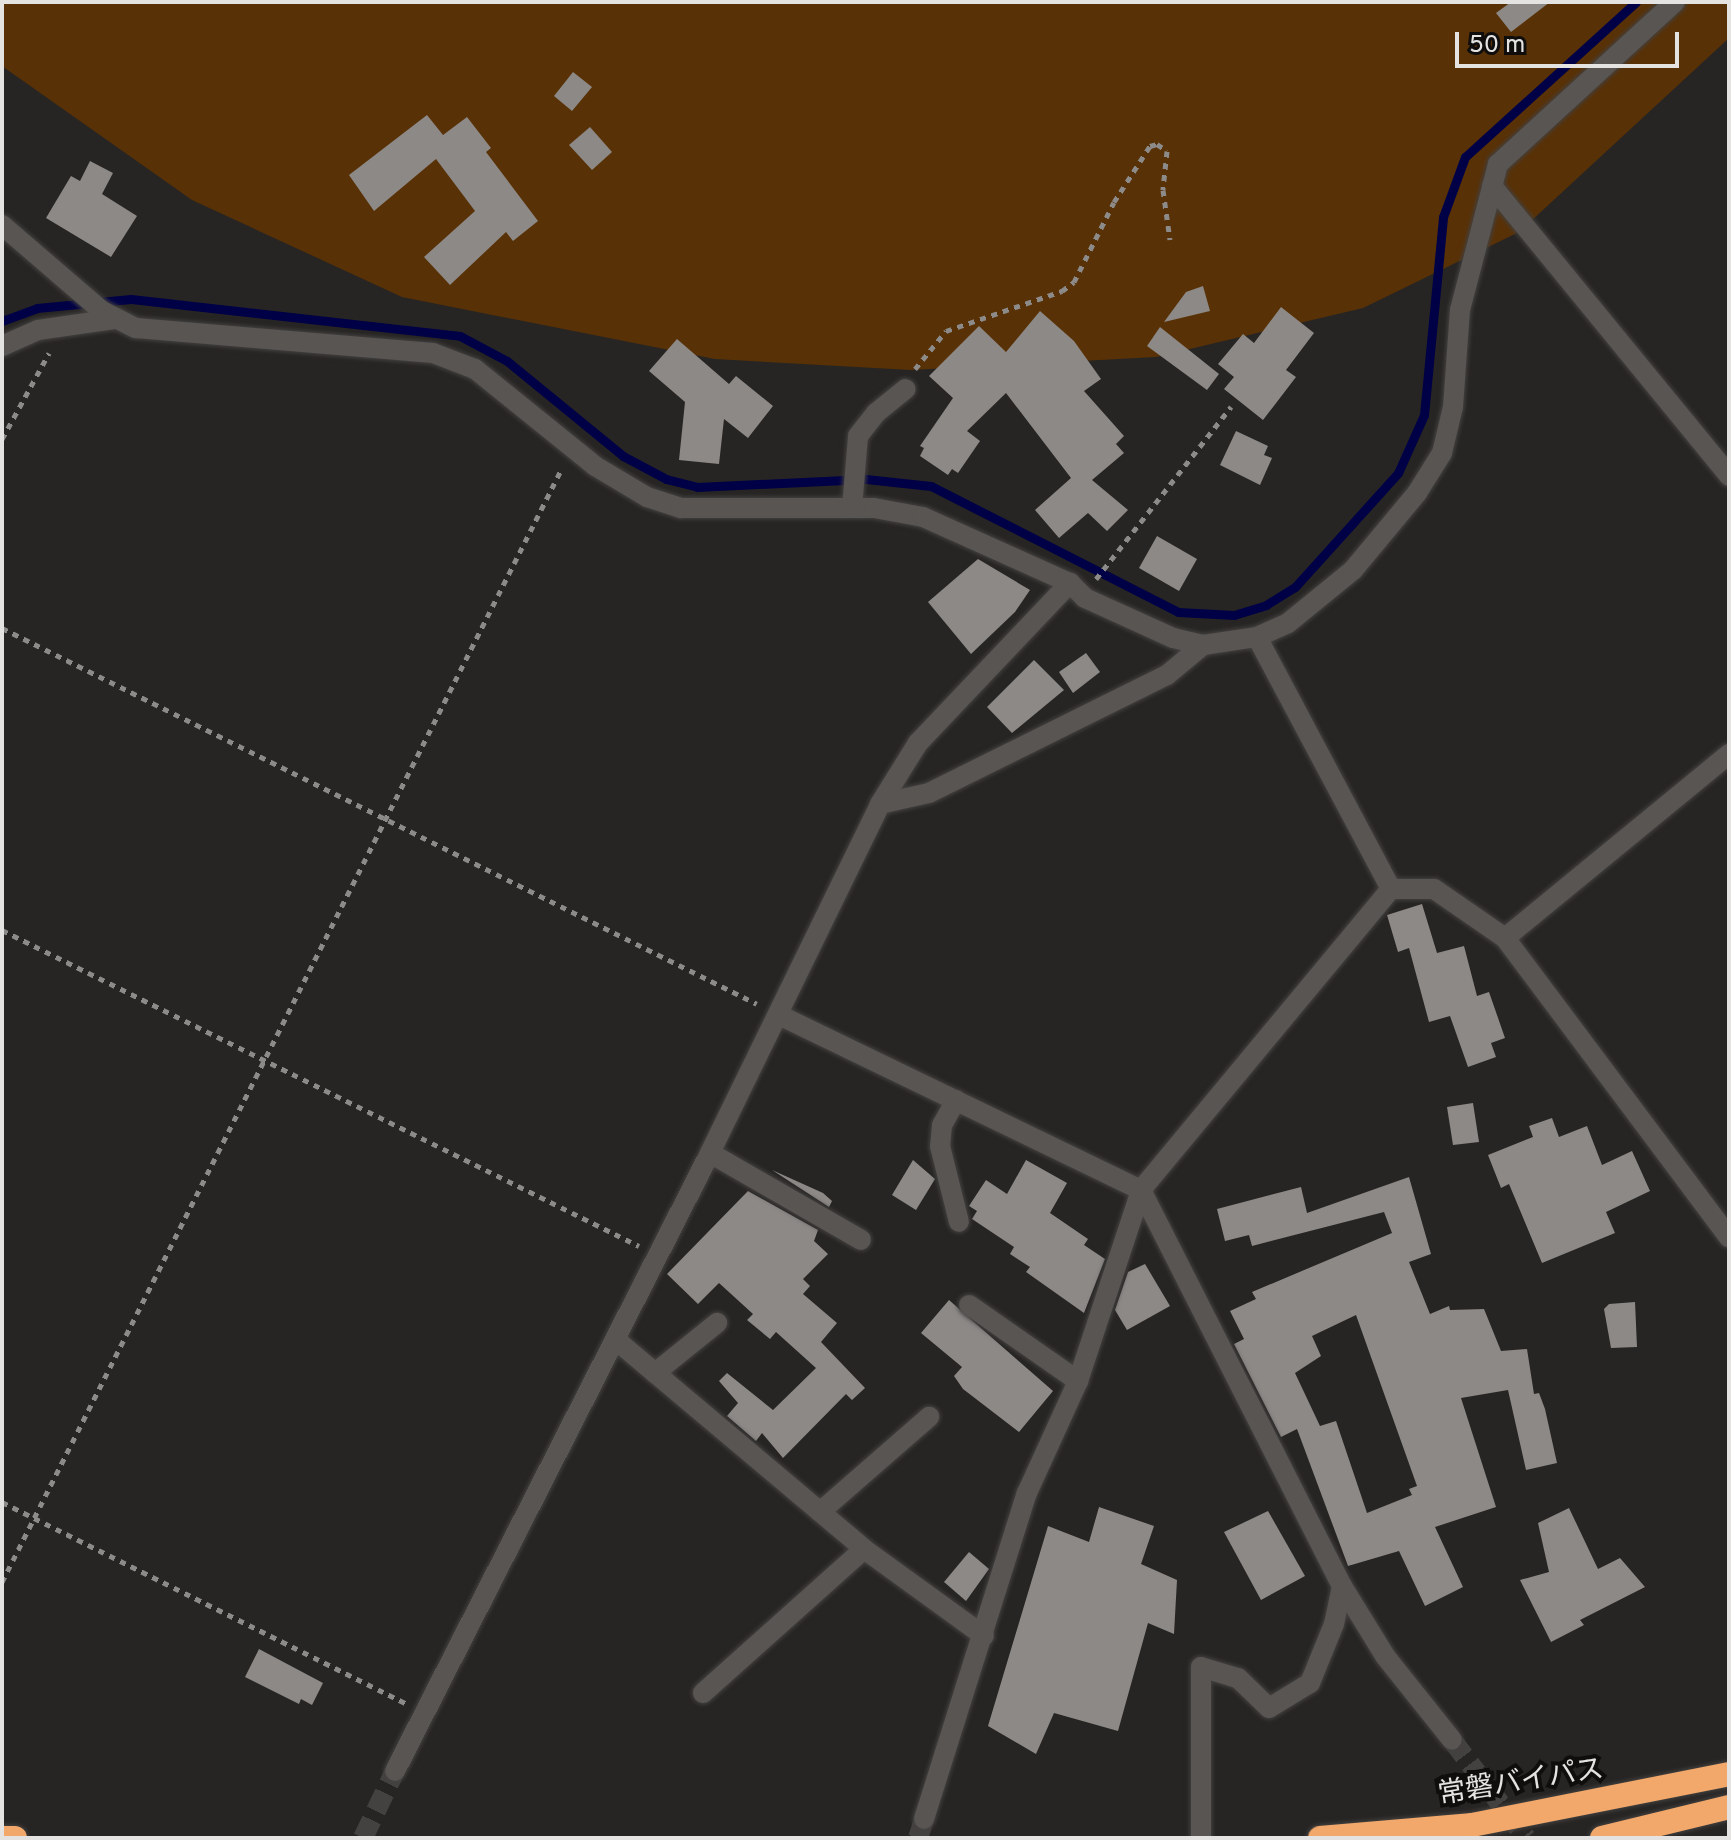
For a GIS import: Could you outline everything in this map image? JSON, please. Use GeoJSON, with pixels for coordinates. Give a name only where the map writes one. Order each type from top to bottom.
{"type":"FeatureCollection","features":[{"type":"Feature","properties":{"kind":"highway","name":"常磐バイパス"},"geometry":{"type":"LineString","coordinates":[[1320,1838],[1472,1825],[1729,1774]]}},
{"type":"Feature","properties":{"kind":"highway"},"geometry":{"type":"LineString","coordinates":[[1602,1838],[1729,1807]]}},
{"type":"Feature","properties":{"kind":"highway"},"geometry":{"type":"LineString","coordinates":[[2,1838],[15,1838]]}},
{"type":"Feature","properties":{"kind":"street"},"geometry":{"type":"LineString","coordinates":[[2,225],[108,315],[136,328],[433,353],[475,369],[573,447],[647,497],[681,508],[852,501],[923,517],[1070,583],[1085,598],[1173,638],[1203,645],[1257,637],[1288,623],[1353,570],[1417,493],[1442,453],[1453,407],[1460,310],[1498,164],[1675,2]]}},
{"type":"Feature","properties":{"kind":"street"},"geometry":{"type":"LineString","coordinates":[[1492,186],[1729,476]]}},
{"type":"Feature","properties":{"kind":"street"},"geometry":{"type":"LineString","coordinates":[[2,346],[38,330],[108,315]]}},
{"type":"Feature","properties":{"kind":"street"},"geometry":{"type":"LineString","coordinates":[[852,501],[852,470],[865,424],[906,389]]}},
{"type":"Feature","properties":{"kind":"street"},"geometry":{"type":"LineString","coordinates":[[395,1771],[710,1153],[880,804],[918,743],[1070,583]]}},
{"type":"Feature","properties":{"kind":"street"},"geometry":{"type":"LineString","coordinates":[[1257,637],[1391,889]]}},
{"type":"Feature","properties":{"kind":"street"},"geometry":{"type":"LineString","coordinates":[[880,804],[929,793],[1167,675],[1203,645]]}},
{"type":"Feature","properties":{"kind":"street"},"geometry":{"type":"LineString","coordinates":[[1505,938],[1729,754]]}},
{"type":"Feature","properties":{"kind":"street"},"geometry":{"type":"LineString","coordinates":[[1391,889],[1434,889],[1505,938],[1729,1237]]}},
{"type":"Feature","properties":{"kind":"street"},"geometry":{"type":"LineString","coordinates":[[924,1819],[1027,1493],[1078,1381],[1141,1190],[1391,889]]}},
{"type":"Feature","properties":{"kind":"street"},"geometry":{"type":"LineString","coordinates":[[779,1015],[1141,1190],[1342,1586],[1385,1656],[1452,1740]]}},
{"type":"Feature","properties":{"kind":"street"},"geometry":{"type":"LineString","coordinates":[[956,1100],[942,1125],[940,1146],[959,1222]]}},
{"type":"Feature","properties":{"kind":"street"},"geometry":{"type":"LineString","coordinates":[[710,1153],[861,1240]]}},
{"type":"Feature","properties":{"kind":"street"},"geometry":{"type":"LineString","coordinates":[[969,1305],[1078,1381]]}},
{"type":"Feature","properties":{"kind":"street"},"geometry":{"type":"LineString","coordinates":[[655,1373],[717,1323]]}},
{"type":"Feature","properties":{"kind":"street"},"geometry":{"type":"LineString","coordinates":[[616,1340],[864,1549],[984,1636]]}},
{"type":"Feature","properties":{"kind":"street"},"geometry":{"type":"LineString","coordinates":[[820,1512],[929,1417]]}},
{"type":"Feature","properties":{"kind":"street"},"geometry":{"type":"LineString","coordinates":[[703,1693],[864,1549]]}},
{"type":"Feature","properties":{"kind":"street"},"geometry":{"type":"LineString","coordinates":[[1201,1838],[1201,1667],[1238,1678],[1269,1708],[1310,1683],[1334,1624],[1342,1586]]}},
{"type":"Feature","properties":{"kind":"path"},"geometry":{"type":"LineString","coordinates":[[906,389],[920,356],[946,331],[1062,291],[1074,282],[1114,202],[1150,146],[1157,144],[1167,151],[1163,190],[1170,240]]}},
{"type":"Feature","properties":{"kind":"path"},"geometry":{"type":"LineString","coordinates":[[2,439],[63,327]]}},
{"type":"Feature","properties":{"kind":"path"},"geometry":{"type":"LineString","coordinates":[[1107,561],[1231,407]]}},
{"type":"Feature","properties":{"kind":"path"},"geometry":{"type":"LineString","coordinates":[[2,1582],[381,820],[573,447]]}},
{"type":"Feature","properties":{"kind":"path"},"geometry":{"type":"LineString","coordinates":[[2,628],[381,820],[779,1015]]}},
{"type":"Feature","properties":{"kind":"path"},"geometry":{"type":"LineString","coordinates":[[2,930],[658,1256]]}},
{"type":"Feature","properties":{"kind":"path"},"geometry":{"type":"LineString","coordinates":[[2,1502],[426,1713]]}},
{"type":"Feature","properties":{"kind":"shaded area"},"geometry":{"type":"Polygon","coordinates":[[[2,2],[1729,2],[1729,38],[1519,232],[1363,308],[1156,357],[911,370],[715,359],[402,297],[192,200],[2,66],[2,2]]]}},
{"type":"Feature","properties":{"kind":"building"},"geometry":{"type":"Polygon","coordinates":[[[1511,2],[1550,2],[1511,32],[1496,13],[1511,2]]]}},
{"type":"Feature","properties":{"kind":"building"},"geometry":{"type":"Polygon","coordinates":[[[573,72],[592,87],[572,111],[554,96],[573,72]]]}},
{"type":"Feature","properties":{"kind":"building"},"geometry":{"type":"Polygon","coordinates":[[[427,115],[443,135],[467,117],[491,148],[486,152],[538,221],[513,241],[506,232],[450,285],[424,257],[475,211],[436,159],[374,211],[349,175],[427,115]]]}},
{"type":"Feature","properties":{"kind":"building"},"geometry":{"type":"Polygon","coordinates":[[[590,127],[612,152],[592,170],[569,145],[590,127]]]}},
{"type":"Feature","properties":{"kind":"building"},"geometry":{"type":"Polygon","coordinates":[[[90,161],[113,173],[102,194],[137,216],[111,257],[46,218],[71,176],[80,181],[90,161]]]}},
{"type":"Feature","properties":{"kind":"building"},"geometry":{"type":"Polygon","coordinates":[[[1203,286],[1210,311],[1164,322],[1186,292],[1203,286]]]}},
{"type":"Feature","properties":{"kind":"building"},"geometry":{"type":"Polygon","coordinates":[[[1281,307],[1314,333],[1286,370],[1296,377],[1263,420],[1224,389],[1234,377],[1218,364],[1243,334],[1254,343],[1281,307]]]}},
{"type":"Feature","properties":{"kind":"building"},"geometry":{"type":"Polygon","coordinates":[[[1040,311],[1074,341],[1101,379],[1084,391],[1124,436],[1116,444],[1124,453],[1092,480],[1128,510],[1107,531],[1088,513],[1059,538],[1035,510],[1071,478],[1006,393],[967,431],[980,441],[958,473],[952,469],[948,475],[920,456],[924,448],[920,446],[953,398],[929,376],[979,326],[1006,352],[1040,311]]]}},
{"type":"Feature","properties":{"kind":"building"},"geometry":{"type":"Polygon","coordinates":[[[1160,327],[1219,374],[1207,390],[1147,346],[1160,327]]]}},
{"type":"Feature","properties":{"kind":"building"},"geometry":{"type":"Polygon","coordinates":[[[677,339],[729,384],[736,376],[773,406],[748,438],[724,419],[719,464],[679,460],[685,402],[649,371],[677,339]]]}},
{"type":"Feature","properties":{"kind":"building"},"geometry":{"type":"Polygon","coordinates":[[[1236,431],[1268,446],[1264,455],[1272,458],[1260,485],[1220,465],[1236,431]]]}},
{"type":"Feature","properties":{"kind":"building"},"geometry":{"type":"Polygon","coordinates":[[[1157,536],[1197,559],[1179,591],[1139,568],[1157,536]]]}},
{"type":"Feature","properties":{"kind":"building"},"geometry":{"type":"Polygon","coordinates":[[[978,559],[1030,590],[1015,612],[971,654],[928,602],[978,559]]]}},
{"type":"Feature","properties":{"kind":"building"},"geometry":{"type":"Polygon","coordinates":[[[1086,653],[1100,672],[1073,693],[1059,672],[1086,653]]]}},
{"type":"Feature","properties":{"kind":"building"},"geometry":{"type":"Polygon","coordinates":[[[1034,660],[1064,690],[1012,733],[987,707],[1034,660]]]}},
{"type":"Feature","properties":{"kind":"building"},"geometry":{"type":"Polygon","coordinates":[[[1422,904],[1437,953],[1464,946],[1477,996],[1489,992],[1505,1038],[1491,1043],[1496,1057],[1468,1067],[1450,1016],[1429,1022],[1409,948],[1398,952],[1387,915],[1422,904]]]}},
{"type":"Feature","properties":{"kind":"building"},"geometry":{"type":"Polygon","coordinates":[[[1473,1103],[1479,1142],[1453,1145],[1447,1107],[1473,1103]]]}},
{"type":"Feature","properties":{"kind":"building"},"geometry":{"type":"Polygon","coordinates":[[[1552,1118],[1559,1137],[1587,1126],[1602,1165],[1632,1151],[1650,1191],[1606,1212],[1615,1233],[1542,1263],[1509,1184],[1501,1188],[1488,1155],[1533,1137],[1529,1126],[1552,1118]]]}},
{"type":"Feature","properties":{"kind":"building"},"geometry":{"type":"Polygon","coordinates":[[[913,1160],[935,1179],[916,1210],[892,1195],[913,1160]]]}},
{"type":"Feature","properties":{"kind":"building"},"geometry":{"type":"Polygon","coordinates":[[[1026,1160],[1067,1183],[1050,1213],[1088,1239],[1084,1245],[1105,1259],[1084,1313],[1026,1272],[1030,1267],[1010,1254],[1014,1247],[972,1219],[977,1211],[969,1206],[986,1180],[1007,1194],[1026,1160]]]}},
{"type":"Feature","properties":{"kind":"building"},"geometry":{"type":"Polygon","coordinates":[[[772,1170],[823,1193],[832,1201],[829,1207],[772,1170]]]}},
{"type":"Feature","properties":{"kind":"building"},"geometry":{"type":"Polygon","coordinates":[[[1409,1177],[1431,1254],[1409,1262],[1430,1314],[1449,1306],[1450,1310],[1484,1309],[1501,1351],[1527,1349],[1534,1394],[1539,1393],[1545,1409],[1557,1463],[1526,1470],[1508,1390],[1461,1398],[1496,1507],[1435,1527],[1463,1587],[1425,1606],[1399,1551],[1348,1566],[1297,1429],[1281,1437],[1234,1344],[1244,1339],[1230,1311],[1256,1299],[1252,1292],[1392,1233],[1384,1212],[1252,1246],[1249,1235],[1225,1241],[1217,1209],[1301,1187],[1307,1213],[1409,1177]],[[1356,1315],[1312,1336],[1321,1356],[1295,1373],[1320,1426],[1336,1421],[1367,1513],[1412,1495],[1409,1489],[1417,1486],[1356,1315]]]}},
{"type":"Feature","properties":{"kind":"building"},"geometry":{"type":"Polygon","coordinates":[[[748,1191],[818,1230],[814,1241],[828,1254],[803,1279],[810,1286],[803,1294],[837,1323],[821,1342],[865,1388],[852,1400],[846,1394],[783,1458],[762,1433],[756,1441],[727,1416],[738,1403],[719,1381],[727,1373],[773,1410],[816,1368],[776,1332],[770,1339],[747,1320],[753,1314],[719,1283],[698,1304],[667,1274],[748,1191]]]}},
{"type":"Feature","properties":{"kind":"building"},"geometry":{"type":"Polygon","coordinates":[[[1145,1264],[1170,1306],[1127,1330],[1115,1310],[1128,1272],[1145,1264]]]}},
{"type":"Feature","properties":{"kind":"building"},"geometry":{"type":"Polygon","coordinates":[[[949,1300],[1053,1391],[1019,1432],[963,1389],[954,1376],[962,1367],[921,1333],[949,1300]]]}},
{"type":"Feature","properties":{"kind":"building"},"geometry":{"type":"Polygon","coordinates":[[[1635,1302],[1637,1347],[1611,1348],[1604,1309],[1609,1304],[1635,1302]]]}},
{"type":"Feature","properties":{"kind":"building"},"geometry":{"type":"Polygon","coordinates":[[[1099,1507],[1154,1526],[1141,1564],[1177,1580],[1174,1634],[1148,1623],[1118,1731],[1054,1713],[1036,1754],[988,1726],[1048,1526],[1089,1542],[1099,1507]]]}},
{"type":"Feature","properties":{"kind":"building"},"geometry":{"type":"Polygon","coordinates":[[[1569,1508],[1598,1569],[1620,1558],[1645,1587],[1580,1620],[1584,1625],[1551,1642],[1520,1580],[1549,1572],[1538,1523],[1569,1508]]]}},
{"type":"Feature","properties":{"kind":"building"},"geometry":{"type":"Polygon","coordinates":[[[1268,1511],[1305,1576],[1261,1600],[1224,1532],[1268,1511]]]}},
{"type":"Feature","properties":{"kind":"building"},"geometry":{"type":"Polygon","coordinates":[[[969,1552],[989,1569],[966,1601],[944,1582],[969,1552]]]}},
{"type":"Feature","properties":{"kind":"building"},"geometry":{"type":"Polygon","coordinates":[[[259,1649],[323,1683],[312,1705],[301,1699],[299,1704],[245,1677],[259,1649]]]}},
{"type":"Feature","properties":{"kind":"waterway"},"geometry":{"type":"LineString","coordinates":[[2,321],[37,308],[131,299],[460,336],[507,361],[623,456],[666,479],[697,487],[866,479],[931,486],[1178,612],[1234,615],[1266,605],[1295,587],[1398,473],[1424,415],[1443,217],[1465,157],[1636,2]]}},
{"type":"Feature","properties":{"kind":"tunnel"},"geometry":{"type":"LineString","coordinates":[[1452,1740],[1526,1838]]}},
{"type":"Feature","properties":{"kind":"tunnel"},"geometry":{"type":"LineString","coordinates":[[363,1838],[395,1771]]}},
{"type":"Feature","properties":{"kind":"tunnel"},"geometry":{"type":"LineString","coordinates":[[918,1838],[924,1819]]}}]}
